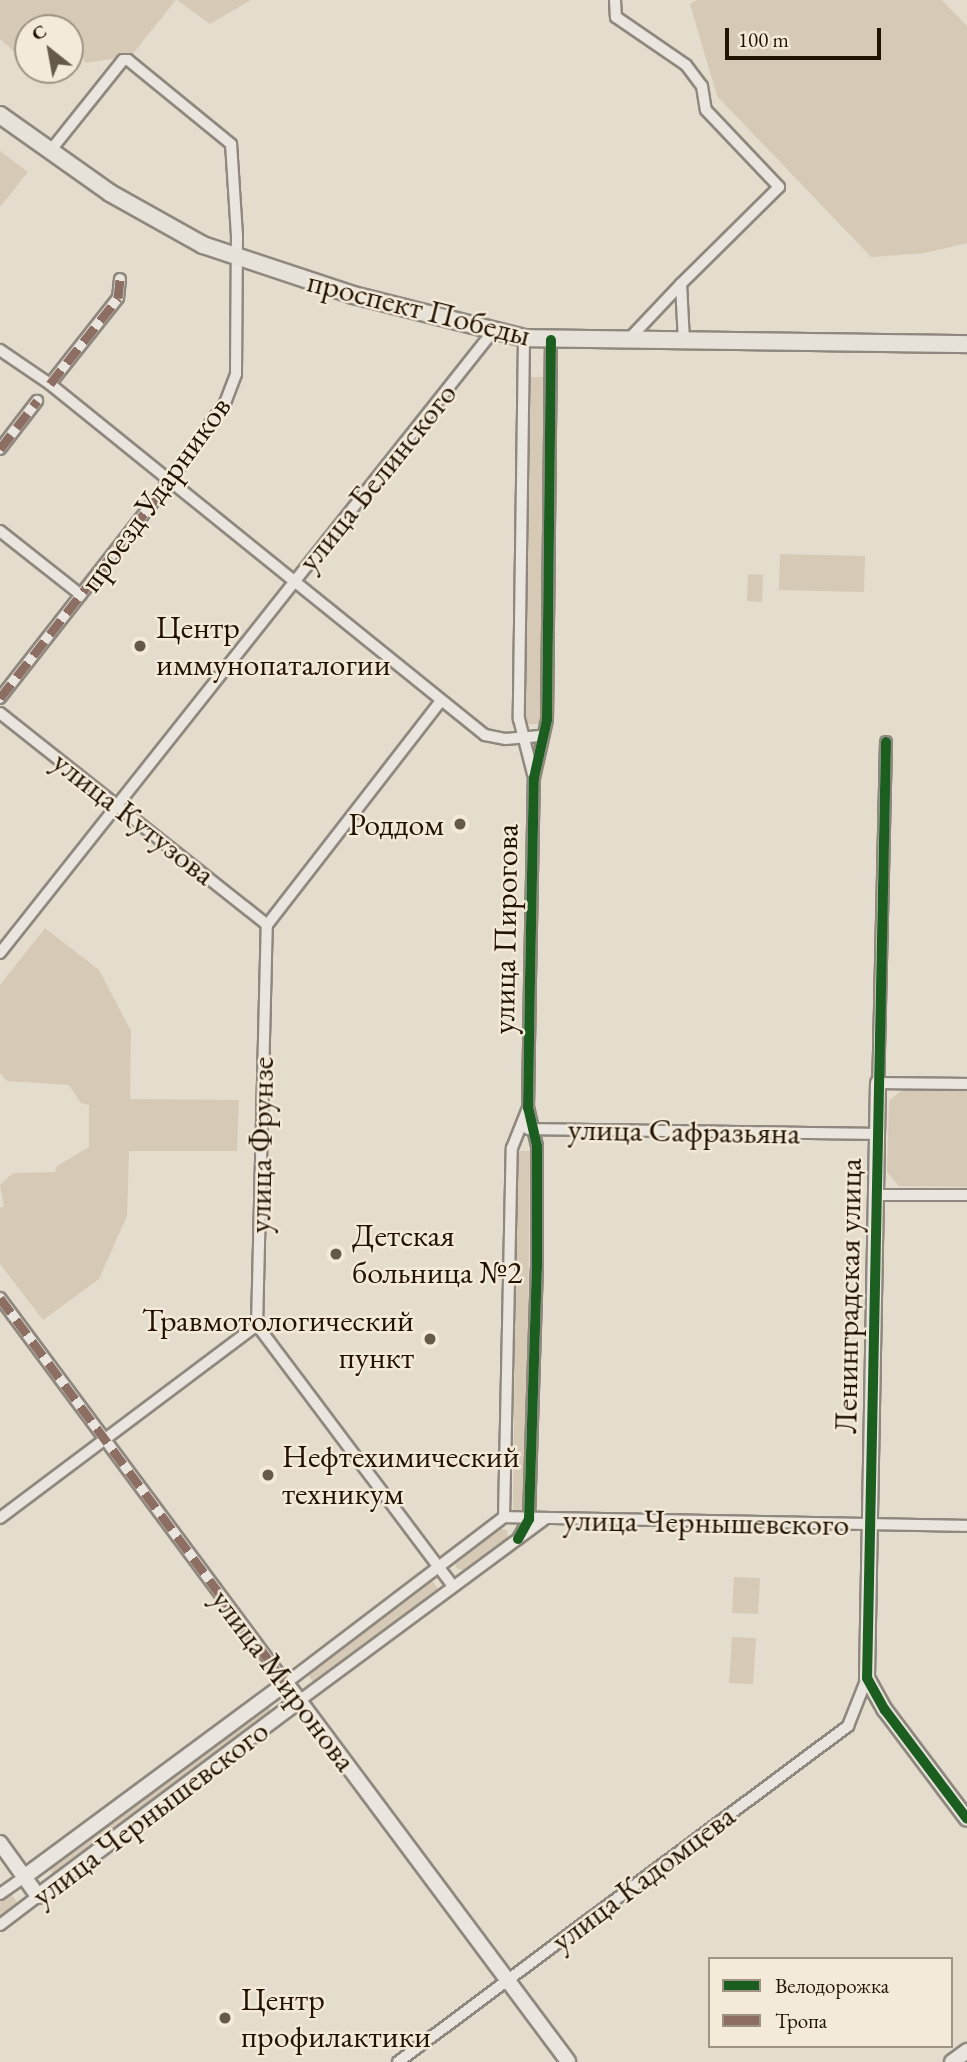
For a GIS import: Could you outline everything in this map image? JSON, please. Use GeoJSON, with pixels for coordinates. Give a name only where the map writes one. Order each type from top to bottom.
{"type":"FeatureCollection","features":[{"type":"Feature","properties":{"kind":"main road","name":"проспект Победы"},"geometry":{"type":"LineString","coordinates":[[0,115],[163,226],[237,257],[353,295],[524,338],[967,344]]}},
{"type":"Feature","properties":{"kind":"main road","name":"Ленинградская улица"},"geometry":{"type":"LineString","coordinates":[[867,1678],[878,1083]]}},
{"type":"Feature","properties":{"kind":"main road"},"geometry":{"type":"LineString","coordinates":[[867,1678],[885,1710],[967,1819]]}},
{"type":"Feature","properties":{"kind":"main road","name":"улица Миронова"},"geometry":{"type":"LineString","coordinates":[[286,1683],[568,2062]]}},
{"type":"Feature","properties":{"kind":"main road","name":"улица Чернышевского"},"geometry":{"type":"LineString","coordinates":[[24,1877],[286,1683]]}},
{"type":"Feature","properties":{"kind":"main road","name":"улица Чернышевского"},"geometry":{"type":"LineString","coordinates":[[38,1896],[299,1702]]}},
{"type":"Feature","properties":{"kind":"main road"},"geometry":{"type":"LineString","coordinates":[[0,1843],[38,1896]]}},
{"type":"Feature","properties":{"kind":"main road"},"geometry":{"type":"LineString","coordinates":[[952,2062],[967,2051]]}},
{"type":"Feature","properties":{"kind":"street"},"geometry":{"type":"LineString","coordinates":[[615,0],[616,18],[686,65],[702,86],[706,110],[779,187],[628,340]]}},
{"type":"Feature","properties":{"kind":"street","name":"проезд Ударников"},"geometry":{"type":"LineString","coordinates":[[0,698],[169,482],[233,388],[237,257],[231,144],[128,60],[123,60],[51,151]]}},
{"type":"Feature","properties":{"kind":"street"},"geometry":{"type":"LineString","coordinates":[[50,384],[118,298],[120,279]]}},
{"type":"Feature","properties":{"kind":"street"},"geometry":{"type":"LineString","coordinates":[[681,284],[684,341]]}},
{"type":"Feature","properties":{"kind":"street","name":"улица Белинского"},"geometry":{"type":"LineString","coordinates":[[0,953],[292,581],[494,330]]}},
{"type":"Feature","properties":{"kind":"street"},"geometry":{"type":"LineString","coordinates":[[524,338],[519,719],[534,778]]}},
{"type":"Feature","properties":{"kind":"street","name":"улица Пирогова"},"geometry":{"type":"LineString","coordinates":[[530,1519],[537,1267],[537,1146],[528,1108],[534,778],[541,736],[547,720],[551,340]]}},
{"type":"Feature","properties":{"kind":"street"},"geometry":{"type":"LineString","coordinates":[[0,351],[50,384],[440,702],[485,735],[524,738],[541,736]]}},
{"type":"Feature","properties":{"kind":"street"},"geometry":{"type":"LineString","coordinates":[[0,449],[37,401]]}},
{"type":"Feature","properties":{"kind":"street"},"geometry":{"type":"LineString","coordinates":[[0,531],[81,595]]}},
{"type":"Feature","properties":{"kind":"street"},"geometry":{"type":"LineString","coordinates":[[267,925],[440,702]]}},
{"type":"Feature","properties":{"kind":"street","name":"улица Кутузова"},"geometry":{"type":"LineString","coordinates":[[0,713],[267,925]]}},
{"type":"Feature","properties":{"kind":"street","name":"Ленинградская улица"},"geometry":{"type":"LineString","coordinates":[[878,1083],[886,742]]}},
{"type":"Feature","properties":{"kind":"street","name":"улица Фрунзе"},"geometry":{"type":"LineString","coordinates":[[257,1325],[267,925]]}},
{"type":"Feature","properties":{"kind":"street"},"geometry":{"type":"LineString","coordinates":[[878,1083],[967,1084]]}},
{"type":"Feature","properties":{"kind":"street","name":"улица Пирогова"},"geometry":{"type":"LineString","coordinates":[[504,1517],[512,1148],[528,1108]]}},
{"type":"Feature","properties":{"kind":"street","name":"улица Сафразьяна"},"geometry":{"type":"LineString","coordinates":[[518,1129],[878,1134]]}},
{"type":"Feature","properties":{"kind":"street"},"geometry":{"type":"LineString","coordinates":[[877,1195],[967,1195]]}},
{"type":"Feature","properties":{"kind":"street","name":"улица Миронова"},"geometry":{"type":"LineString","coordinates":[[0,1298],[286,1683]]}},
{"type":"Feature","properties":{"kind":"street"},"geometry":{"type":"LineString","coordinates":[[0,1518],[257,1325],[453,1586]]}},
{"type":"Feature","properties":{"kind":"street","name":"улица Чернышевского"},"geometry":{"type":"LineString","coordinates":[[286,1683],[504,1517],[967,1526]]}},
{"type":"Feature","properties":{"kind":"street","name":"улица Чернышевского"},"geometry":{"type":"LineString","coordinates":[[299,1702],[518,1539],[530,1519]]}},
{"type":"Feature","properties":{"kind":"street"},"geometry":{"type":"LineString","coordinates":[[518,1539],[546,1519]]}},
{"type":"Feature","properties":{"kind":"street","name":"улица Кадомцева"},"geometry":{"type":"LineString","coordinates":[[398,2062],[848,1726],[867,1678]]}},
{"type":"Feature","properties":{"kind":"street","name":"улица Чернышевского"},"geometry":{"type":"LineString","coordinates":[[0,1894],[24,1877]]}},
{"type":"Feature","properties":{"kind":"street","name":"улица Чернышевского"},"geometry":{"type":"LineString","coordinates":[[0,1925],[38,1896]]}},
{"type":"Feature","properties":{"kind":"shaded area"},"geometry":{"type":"Polygon","coordinates":[[[0,0],[176,0],[131,56],[85,63],[84,14],[14,14],[14,52],[0,39],[0,0]]]}},
{"type":"Feature","properties":{"kind":"shaded area"},"geometry":{"type":"Polygon","coordinates":[[[177,0],[251,0],[210,24],[177,0]]]}},
{"type":"Feature","properties":{"kind":"shaded area"},"geometry":{"type":"Polygon","coordinates":[[[697,0],[942,0],[967,26],[967,243],[925,253],[871,257],[717,96],[690,4],[697,0]]]}},
{"type":"Feature","properties":{"kind":"shaded area"},"geometry":{"type":"Polygon","coordinates":[[[0,151],[28,172],[0,207],[0,151]]]}},
{"type":"Feature","properties":{"kind":"shaded area"},"geometry":{"type":"Polygon","coordinates":[[[529,377],[545,377],[543,724],[525,724],[529,377]]]}},
{"type":"Feature","properties":{"kind":"shaded area"},"geometry":{"type":"Polygon","coordinates":[[[780,554],[865,556],[864,592],[779,590],[780,554]]]}},
{"type":"Feature","properties":{"kind":"shaded area"},"geometry":{"type":"Polygon","coordinates":[[[748,574],[763,575],[762,602],[747,601],[748,574]]]}},
{"type":"Feature","properties":{"kind":"shaded area"},"geometry":{"type":"Polygon","coordinates":[[[45,928],[99,970],[131,1031],[130,1099],[239,1100],[237,1151],[129,1151],[127,1216],[99,1279],[43,1320],[0,1264],[0,1208],[4,1206],[0,1185],[13,1173],[55,1172],[57,1166],[89,1147],[89,1105],[81,1103],[69,1085],[7,1081],[0,1073],[0,985],[45,928]]]}},
{"type":"Feature","properties":{"kind":"shaded area"},"geometry":{"type":"Polygon","coordinates":[[[903,1089],[967,1090],[967,1187],[899,1186],[887,1172],[889,1101],[903,1089]]]}},
{"type":"Feature","properties":{"kind":"shaded area"},"geometry":{"type":"Polygon","coordinates":[[[517,1151],[530,1151],[526,1510],[513,1510],[517,1151]]]}},
{"type":"Feature","properties":{"kind":"shaded area"},"geometry":{"type":"Polygon","coordinates":[[[500,1528],[507,1530],[508,1538],[464,1570],[456,1568],[455,1561],[500,1528]]]}},
{"type":"Feature","properties":{"kind":"shaded area"},"geometry":{"type":"Polygon","coordinates":[[[734,1577],[760,1578],[758,1614],[732,1613],[734,1577]]]}},
{"type":"Feature","properties":{"kind":"shaded area"},"geometry":{"type":"Polygon","coordinates":[[[430,1578],[438,1589],[313,1682],[305,1671],[430,1578]]]}},
{"type":"Feature","properties":{"kind":"shaded area"},"geometry":{"type":"Polygon","coordinates":[[[732,1637],[756,1638],[753,1684],[729,1683],[732,1637]]]}},
{"type":"Feature","properties":{"kind":"shaded area"},"geometry":{"type":"Polygon","coordinates":[[[266,1702],[273,1713],[54,1875],[46,1865],[266,1702]]]}},
{"type":"Feature","properties":{"kind":"shaded area"},"geometry":{"type":"Polygon","coordinates":[[[10,1893],[18,1903],[0,1917],[0,1900],[10,1893]]]}},
{"type":"Feature","properties":{"kind":"marked path"},"geometry":{"type":"LineString","coordinates":[[50,384],[118,298],[120,279]]}},
{"type":"Feature","properties":{"kind":"marked path"},"geometry":{"type":"LineString","coordinates":[[0,449],[37,401]]}},
{"type":"Feature","properties":{"kind":"marked path"},"geometry":{"type":"LineString","coordinates":[[0,698],[169,482]]}},
{"type":"Feature","properties":{"kind":"marked path"},"geometry":{"type":"LineString","coordinates":[[0,1298],[286,1683]]}},
{"type":"Feature","properties":{"kind":"cycle path"},"geometry":{"type":"LineString","coordinates":[[518,1539],[529,1519],[537,1267],[537,1146],[528,1108],[534,778],[547,720],[551,340]]}},
{"type":"Feature","properties":{"kind":"cycle path"},"geometry":{"type":"LineString","coordinates":[[886,742],[867,1678],[885,1710],[967,1819]]}},
{"type":"Feature","properties":{"kind":"place","name":"Центр иммунопаталогии"},"geometry":{"type":"Point","coordinates":[140,646]}},
{"type":"Feature","properties":{"kind":"place","name":"Роддом"},"geometry":{"type":"Point","coordinates":[460,824]}},
{"type":"Feature","properties":{"kind":"place","name":"Детская больница №2"},"geometry":{"type":"Point","coordinates":[336,1254]}},
{"type":"Feature","properties":{"kind":"place","name":"Травмотологический пункт"},"geometry":{"type":"Point","coordinates":[430,1339]}},
{"type":"Feature","properties":{"kind":"place","name":"Нефтехимический техникум"},"geometry":{"type":"Point","coordinates":[268,1475]}},
{"type":"Feature","properties":{"kind":"place","name":"Центр профилактики"},"geometry":{"type":"Point","coordinates":[225,2018]}}]}
